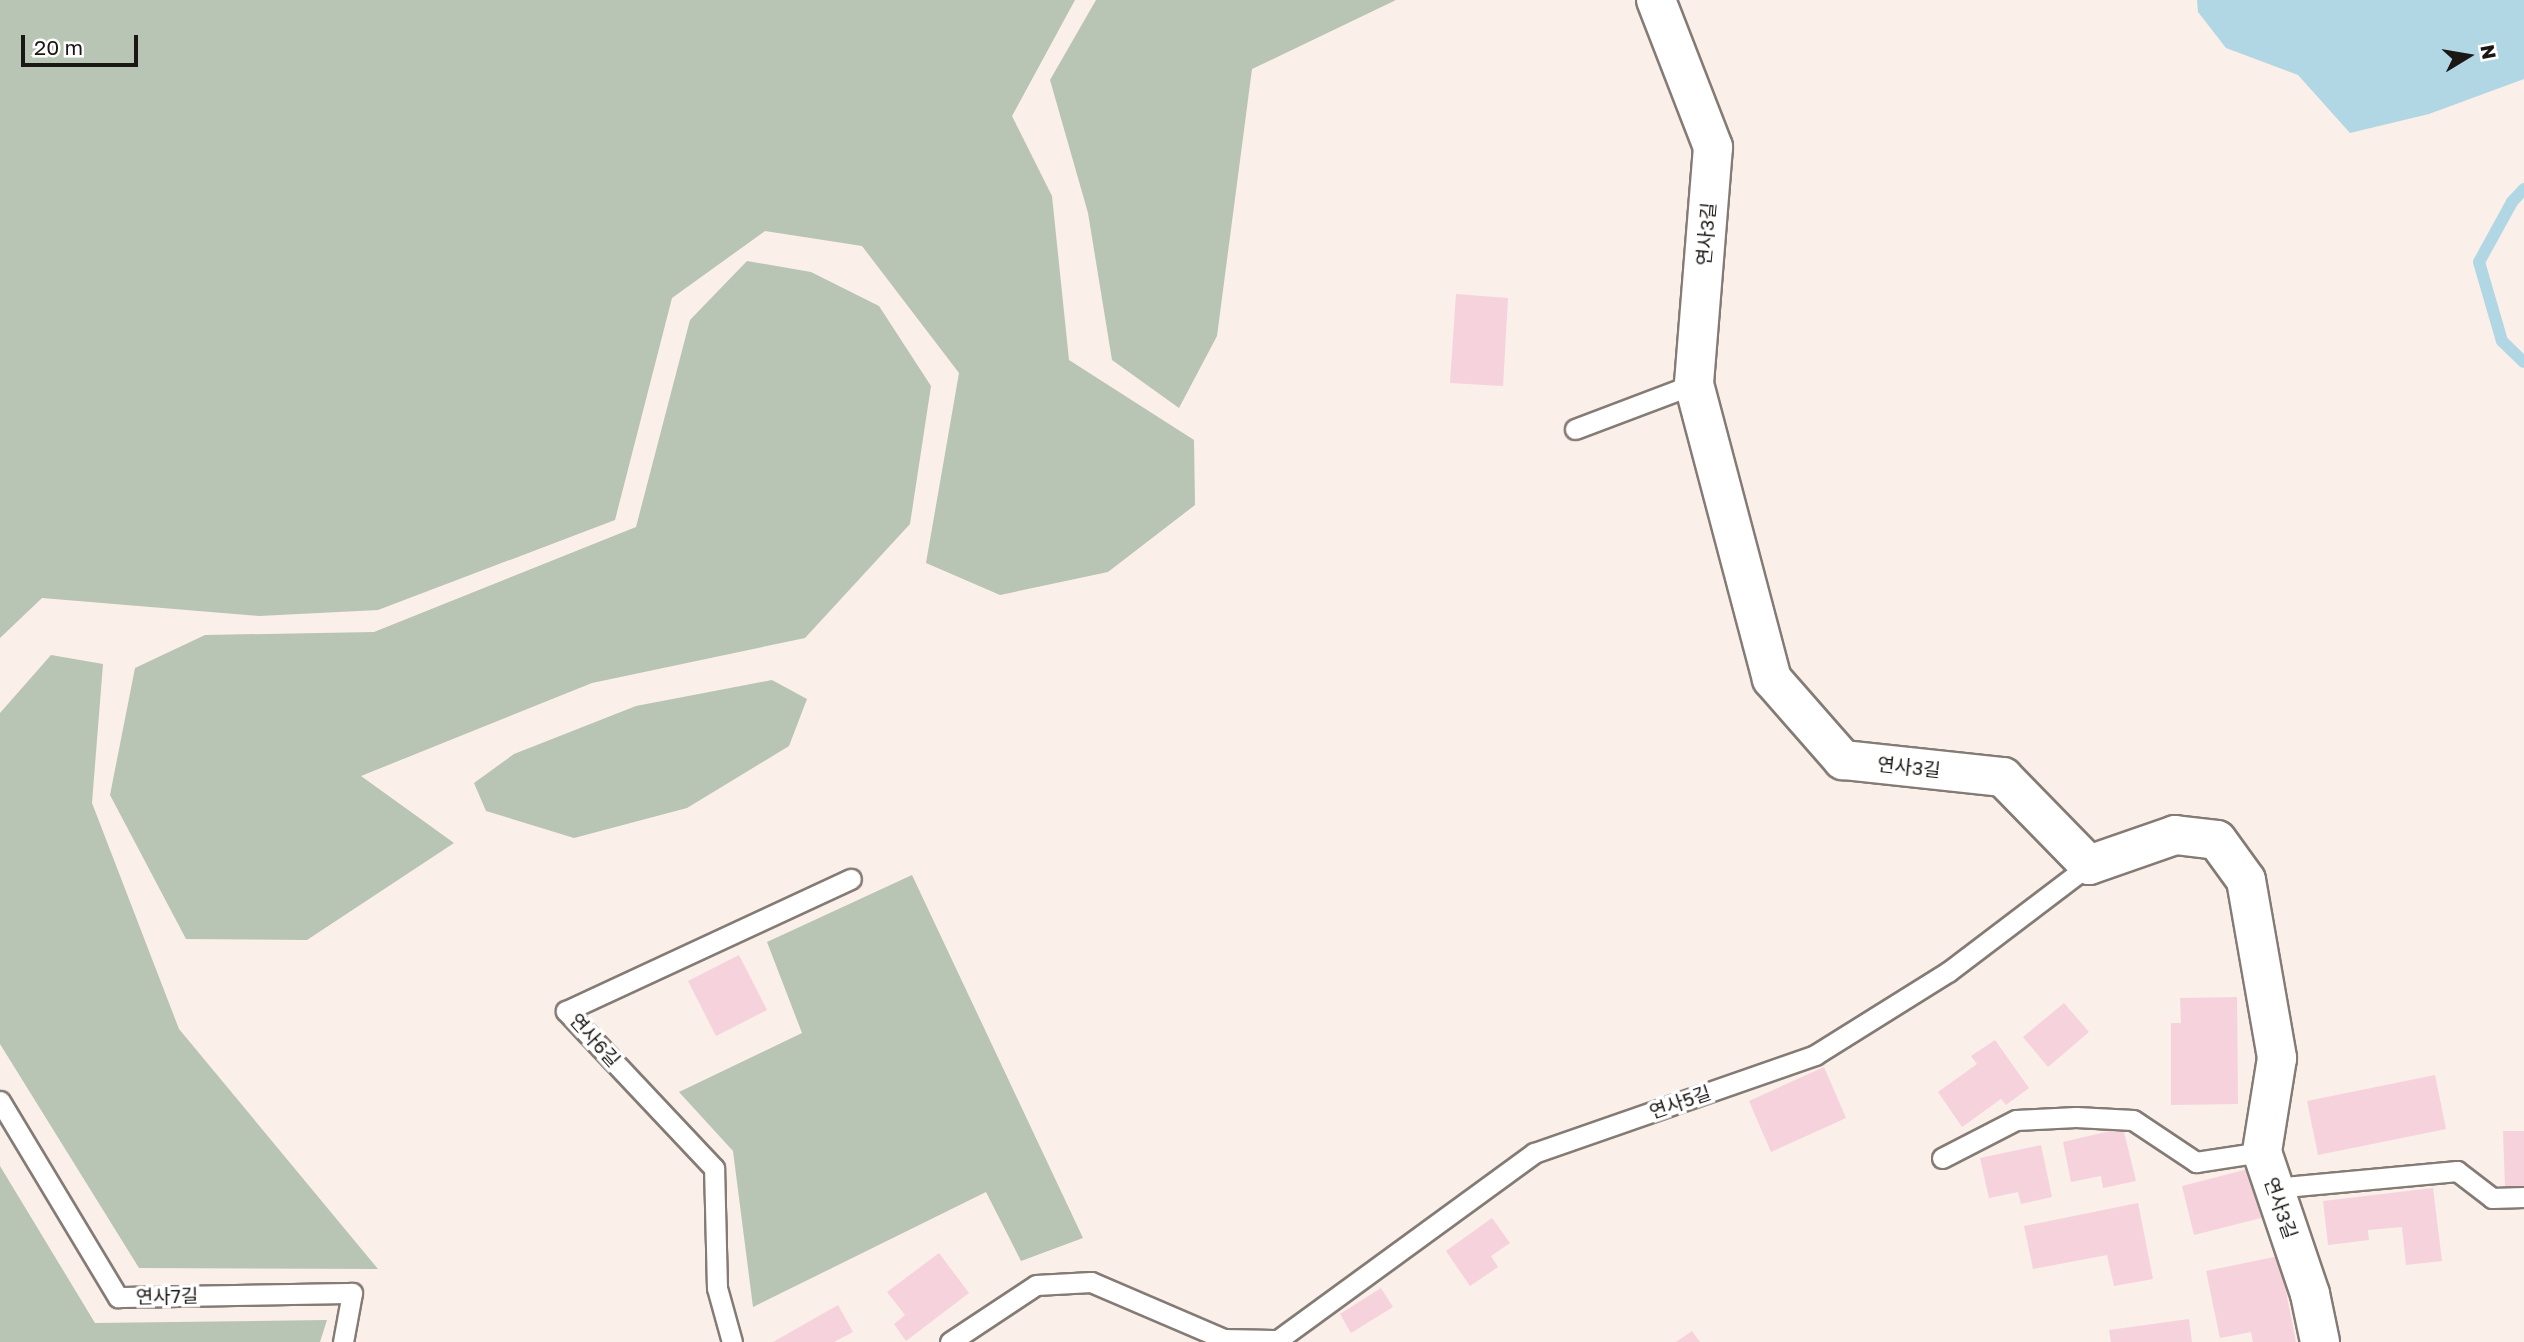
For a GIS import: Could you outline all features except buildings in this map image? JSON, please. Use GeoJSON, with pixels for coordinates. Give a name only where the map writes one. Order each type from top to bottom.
{"type":"FeatureCollection","features":[{"type":"Feature","properties":{"kind":"street","name":"연사3길"},"geometry":{"type":"LineString","coordinates":[[1656,0],[1713,147],[1694,384],[1772,679],[1843,760],[2003,777],[2089,865],[2175,835],[2217,840],[2246,880],[2277,1058],[2262,1152],[2311,1294],[2320,1342]]}},
{"type":"Feature","properties":{"kind":"lane"},"geometry":{"type":"LineString","coordinates":[[1575,429],[1694,384]]}},
{"type":"Feature","properties":{"kind":"lane","name":"연사5길"},"geometry":{"type":"LineString","coordinates":[[1274,1341],[1534,1153],[1815,1055],[1948,972],[2089,865]]}},
{"type":"Feature","properties":{"kind":"lane","name":"연사6길"},"geometry":{"type":"LineString","coordinates":[[732,1342],[717,1288],[714,1168],[566,1011],[851,879]]}},
{"type":"Feature","properties":{"kind":"lane","name":"연사7길"},"geometry":{"type":"LineString","coordinates":[[0,1101],[118,1297],[352,1293],[343,1342]]}},
{"type":"Feature","properties":{"kind":"lane"},"geometry":{"type":"LineString","coordinates":[[1942,1158],[2016,1120],[2076,1117],[2133,1120],[2196,1162],[2262,1152]]}},
{"type":"Feature","properties":{"kind":"lane"},"geometry":{"type":"LineString","coordinates":[[2274,1188],[2457,1171],[2492,1198],[2524,1198]]}},
{"type":"Feature","properties":{"kind":"lane"},"geometry":{"type":"LineString","coordinates":[[950,1342],[1036,1285],[1091,1282],[1224,1339],[1274,1341]]}},
{"type":"Feature","properties":{"kind":"green space"},"geometry":{"type":"Polygon","coordinates":[[[0,0],[1075,0],[1012,116],[1052,196],[1069,360],[1194,440],[1195,505],[1108,572],[1000,595],[926,563],[959,373],[862,246],[765,231],[672,298],[615,520],[378,610],[259,616],[42,598],[0,638],[0,0]]]}},
{"type":"Feature","properties":{"kind":"green space"},"geometry":{"type":"Polygon","coordinates":[[[1096,0],[1396,0],[1252,69],[1217,336],[1179,408],[1112,360],[1088,213],[1050,80],[1096,0]]]}},
{"type":"Feature","properties":{"kind":"green space"},"geometry":{"type":"Polygon","coordinates":[[[747,261],[811,272],[879,306],[931,386],[910,524],[805,638],[592,683],[361,776],[454,843],[307,940],[186,939],[110,795],[135,668],[205,635],[374,632],[636,527],[690,320],[747,261]]]}},
{"type":"Feature","properties":{"kind":"green space"},"geometry":{"type":"Polygon","coordinates":[[[51,655],[103,664],[92,803],[179,1029],[378,1269],[139,1268],[0,1044],[0,713],[51,655]]]}},
{"type":"Feature","properties":{"kind":"green space"},"geometry":{"type":"Polygon","coordinates":[[[772,680],[807,699],[789,746],[687,808],[574,838],[486,811],[474,783],[514,754],[636,706],[772,680]]]}},
{"type":"Feature","properties":{"kind":"green space"},"geometry":{"type":"Polygon","coordinates":[[[912,875],[1083,1238],[1021,1261],[986,1192],[753,1307],[733,1151],[679,1092],[802,1033],[767,942],[912,875]]]}},
{"type":"Feature","properties":{"kind":"green space"},"geometry":{"type":"Polygon","coordinates":[[[0,1166],[95,1323],[327,1320],[320,1342],[0,1342],[0,1166]]]}},
{"type":"Feature","properties":{"kind":"water"},"geometry":{"type":"Polygon","coordinates":[[[2197,0],[2524,0],[2524,79],[2429,114],[2350,133],[2298,75],[2226,48],[2198,12],[2197,0]]]}},
{"type":"Feature","properties":{"kind":"waterway"},"geometry":{"type":"LineString","coordinates":[[2524,189],[2512,202],[2479,262],[2502,341],[2524,362]]}}]}
